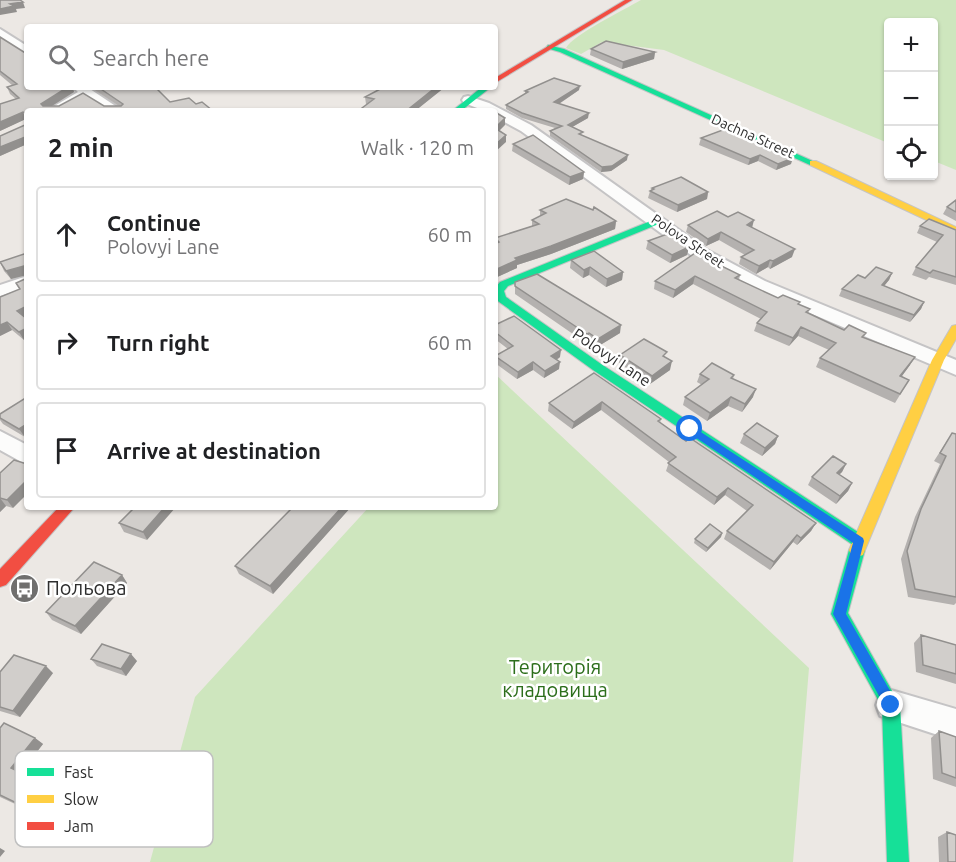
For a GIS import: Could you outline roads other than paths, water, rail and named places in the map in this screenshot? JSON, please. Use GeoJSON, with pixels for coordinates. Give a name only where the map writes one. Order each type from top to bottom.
{"type":"FeatureCollection","features":[{"type":"Feature","properties":{"kind":"street"},"geometry":{"type":"LineString","coordinates":[[498,79],[629,0]]}},
{"type":"Feature","properties":{"kind":"street"},"geometry":{"type":"LineString","coordinates":[[0,32],[24,49]]}},
{"type":"Feature","properties":{"kind":"street","name":"Dachna Street"},"geometry":{"type":"LineString","coordinates":[[548,47],[562,50],[797,155],[956,231]]}},
{"type":"Feature","properties":{"kind":"street"},"geometry":{"type":"LineString","coordinates":[[0,49],[24,49]]}},
{"type":"Feature","properties":{"kind":"street"},"geometry":{"type":"LineString","coordinates":[[56,108],[81,90]]}},
{"type":"Feature","properties":{"kind":"street"},"geometry":{"type":"LineString","coordinates":[[84,90],[112,108]]}},
{"type":"Feature","properties":{"kind":"street"},"geometry":{"type":"LineString","coordinates":[[462,106],[483,90]]}},
{"type":"Feature","properties":{"kind":"street","name":"Polova Street"},"geometry":{"type":"LineString","coordinates":[[462,106],[489,108]]}},
{"type":"Feature","properties":{"kind":"street","name":"Polova Street"},"geometry":{"type":"LineString","coordinates":[[498,113],[526,128],[701,254],[759,285],[956,368]]}},
{"type":"Feature","properties":{"kind":"street","name":"Polovyi Lane"},"geometry":{"type":"LineString","coordinates":[[658,221],[504,284],[498,291],[501,299],[597,367],[859,541]]}},
{"type":"Feature","properties":{"kind":"street"},"geometry":{"type":"LineString","coordinates":[[0,291],[24,282]]}},
{"type":"Feature","properties":{"kind":"street"},"geometry":{"type":"LineString","coordinates":[[898,862],[891,705],[839,614],[859,541],[938,360],[956,329]]}},
{"type":"Feature","properties":{"kind":"street"},"geometry":{"type":"LineString","coordinates":[[0,439],[24,454]]}},
{"type":"Feature","properties":{"kind":"street"},"geometry":{"type":"LineString","coordinates":[[0,580],[66,510]]}},
{"type":"Feature","properties":{"kind":"street"},"geometry":{"type":"LineString","coordinates":[[891,705],[956,725]]}},
{"type":"Feature","properties":{"kind":"place","name":"Польова"},"geometry":{"type":"Point","coordinates":[25,588]}},
{"type":"Feature","properties":{"kind":"park label","name":"Територія кладовища"},"geometry":{"type":"Point","coordinates":[555,678]}}]}
